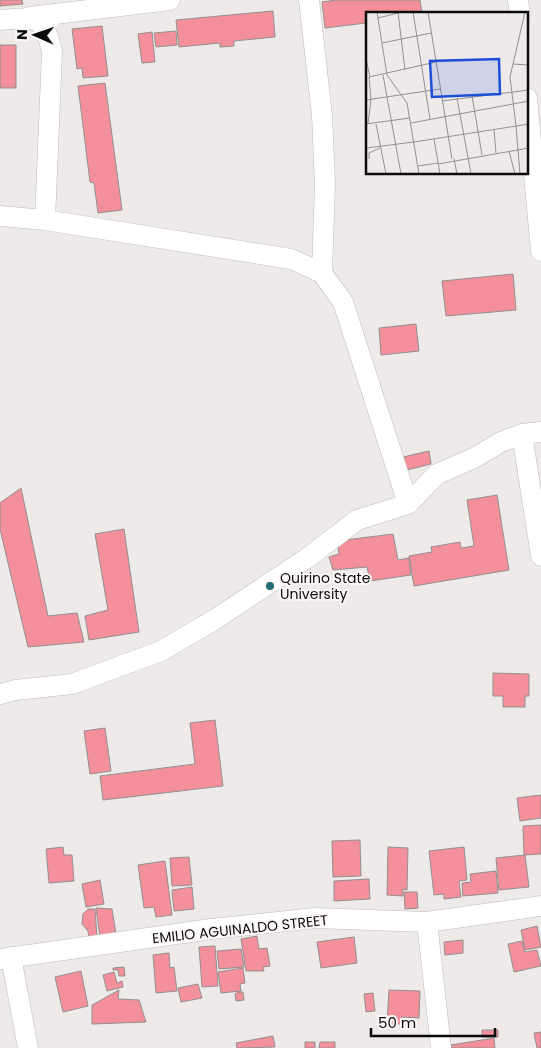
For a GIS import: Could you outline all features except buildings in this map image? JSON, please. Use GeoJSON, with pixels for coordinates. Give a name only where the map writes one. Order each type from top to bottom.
{"type":"FeatureCollection","features":[{"type":"Feature","properties":{"kind":"street"},"geometry":{"type":"LineString","coordinates":[[0,20],[170,0]]}},
{"type":"Feature","properties":{"kind":"street"},"geometry":{"type":"LineString","coordinates":[[309,0],[322,115],[325,184],[322,273]]}},
{"type":"Feature","properties":{"kind":"street"},"geometry":{"type":"LineString","coordinates":[[30,17],[42,22],[52,52],[45,220]]}},
{"type":"Feature","properties":{"kind":"street"},"geometry":{"type":"LineString","coordinates":[[528,109],[541,251]]}},
{"type":"Feature","properties":{"kind":"street"},"geometry":{"type":"LineString","coordinates":[[0,216],[45,220],[291,259],[322,273],[343,302],[355,332],[408,504]]}},
{"type":"Feature","properties":{"kind":"street"},"geometry":{"type":"LineString","coordinates":[[0,694],[16,690],[72,684],[161,651],[214,620],[306,559],[357,520],[408,504],[436,474],[531,433],[541,556]]}},
{"type":"Feature","properties":{"kind":"street","name":"EMILIO AGUINALDO STREET"},"geometry":{"type":"LineString","coordinates":[[5,958],[211,929],[315,918],[427,922],[541,906]]}},
{"type":"Feature","properties":{"kind":"street"},"geometry":{"type":"LineString","coordinates":[[427,922],[441,1048]]}},
{"type":"Feature","properties":{"kind":"street"},"geometry":{"type":"LineString","coordinates":[[5,958],[28,1048]]}},
{"type":"Feature","properties":{"kind":"place","name":"Quirino State University"},"geometry":{"type":"Point","coordinates":[270,586]}}]}
